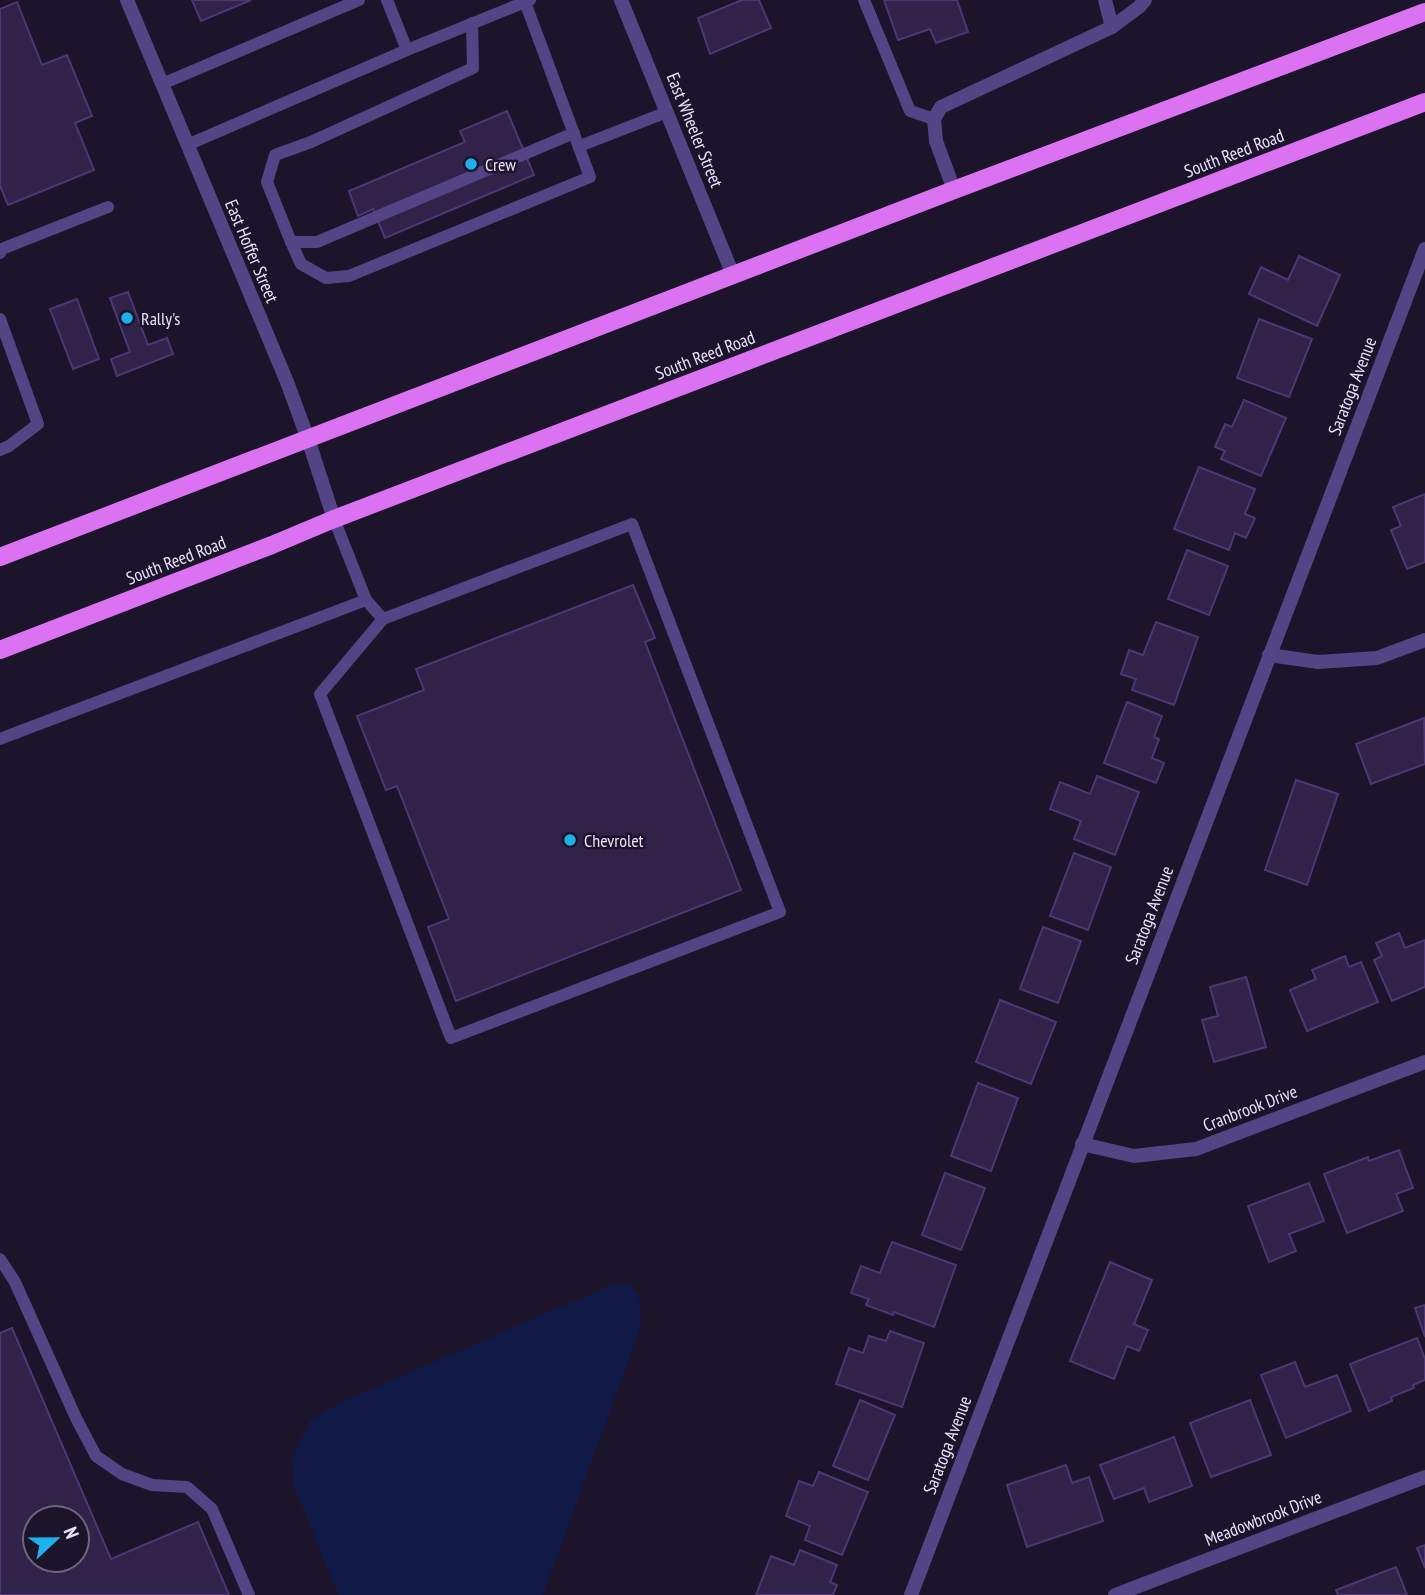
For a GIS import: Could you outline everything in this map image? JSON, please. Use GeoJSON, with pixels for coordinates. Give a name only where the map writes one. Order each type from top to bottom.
{"type":"FeatureCollection","features":[{"type":"Feature","properties":{"kind":"main road"},"geometry":{"type":"LineString","coordinates":[[0,557],[1425,12]]}},
{"type":"Feature","properties":{"kind":"main road","name":"South Reed Road"},"geometry":{"type":"LineString","coordinates":[[0,650],[334,519],[1425,102]]}},
{"type":"Feature","properties":{"kind":"street","name":"East Hoffer Street"},"geometry":{"type":"LineString","coordinates":[[127,0],[287,382],[334,519]]}},
{"type":"Feature","properties":{"kind":"street","name":"East Wheeler Street"},"geometry":{"type":"LineString","coordinates":[[621,0],[733,275]]}},
{"type":"Feature","properties":{"kind":"street"},"geometry":{"type":"LineString","coordinates":[[1105,0],[1112,27]]}},
{"type":"Feature","properties":{"kind":"street"},"geometry":{"type":"LineString","coordinates":[[954,190],[936,141],[934,119],[941,107],[1112,27],[1139,7],[1144,0]]}},
{"type":"Feature","properties":{"kind":"street","name":"Saratoga Avenue"},"geometry":{"type":"LineString","coordinates":[[911,1595],[1425,249]]}},
{"type":"Feature","properties":{"kind":"street"},"geometry":{"type":"LineString","coordinates":[[1269,655],[1318,662],[1377,658],[1425,640]]}},
{"type":"Feature","properties":{"kind":"street","name":"Cranbrook Drive"},"geometry":{"type":"LineString","coordinates":[[1082,1144],[1134,1156],[1196,1149],[1425,1062]]}},
{"type":"Feature","properties":{"kind":"street","name":"Meadowbrook Drive"},"geometry":{"type":"LineString","coordinates":[[1115,1595],[1425,1478]]}},
{"type":"Feature","properties":{"kind":"lane"},"geometry":{"type":"LineString","coordinates":[[162,84],[359,0]]}},
{"type":"Feature","properties":{"kind":"lane"},"geometry":{"type":"LineString","coordinates":[[387,0],[407,50]]}},
{"type":"Feature","properties":{"kind":"lane"},"geometry":{"type":"LineString","coordinates":[[863,0],[909,111],[934,119]]}},
{"type":"Feature","properties":{"kind":"lane"},"geometry":{"type":"LineString","coordinates":[[187,145],[407,50],[472,23],[527,1],[534,28],[590,177],[349,276],[326,278],[302,264],[267,182],[275,155],[311,142],[473,68],[472,23]]}},
{"type":"Feature","properties":{"kind":"lane"},"geometry":{"type":"LineString","coordinates":[[580,146],[667,112]]}},
{"type":"Feature","properties":{"kind":"lane"},"geometry":{"type":"LineString","coordinates":[[291,242],[317,242],[574,132]]}},
{"type":"Feature","properties":{"kind":"lane"},"geometry":{"type":"LineString","coordinates":[[1,250],[108,207]]}},
{"type":"Feature","properties":{"kind":"lane"},"geometry":{"type":"LineString","coordinates":[[0,319],[38,424],[0,450]]}},
{"type":"Feature","properties":{"kind":"lane"},"geometry":{"type":"LineString","coordinates":[[334,519],[366,600],[383,619]]}},
{"type":"Feature","properties":{"kind":"lane"},"geometry":{"type":"LineString","coordinates":[[632,524],[780,912],[451,1038],[320,694],[383,619],[632,524]]}},
{"type":"Feature","properties":{"kind":"lane"},"geometry":{"type":"LineString","coordinates":[[0,739],[366,600]]}},
{"type":"Feature","properties":{"kind":"lane"},"geometry":{"type":"LineString","coordinates":[[0,1259],[15,1282],[96,1456],[122,1474],[152,1485],[187,1487],[212,1510],[249,1595]]}},
{"type":"Feature","properties":{"kind":"shaded area"},"geometry":{"type":"Polygon","coordinates":[[[614,1284],[631,1285],[640,1301],[641,1326],[543,1595],[338,1595],[294,1486],[292,1459],[310,1420],[339,1403],[614,1284]]]}},
{"type":"Feature","properties":{"kind":"building"},"geometry":{"type":"Polygon","coordinates":[[[192,0],[251,0],[201,21],[192,0]]]}},
{"type":"Feature","properties":{"kind":"building"},"geometry":{"type":"Polygon","coordinates":[[[742,0],[759,0],[771,28],[710,54],[698,18],[742,0]]]}},
{"type":"Feature","properties":{"kind":"building"},"geometry":{"type":"Polygon","coordinates":[[[884,0],[957,0],[968,32],[936,43],[930,29],[898,40],[884,0]]]}},
{"type":"Feature","properties":{"kind":"building"},"geometry":{"type":"Polygon","coordinates":[[[17,2],[42,65],[67,55],[92,116],[75,123],[94,170],[8,205],[0,186],[0,9],[17,2]]]}},
{"type":"Feature","properties":{"kind":"building","name":"Crew"},"geometry":{"type":"Polygon","coordinates":[[[507,111],[534,175],[385,238],[373,209],[358,216],[349,191],[465,142],[460,131],[507,111]]]}},
{"type":"Feature","properties":{"kind":"building"},"geometry":{"type":"Polygon","coordinates":[[[1299,256],[1340,275],[1317,326],[1249,294],[1261,267],[1288,280],[1299,256]]]}},
{"type":"Feature","properties":{"kind":"building","name":"Rally's"},"geometry":{"type":"Polygon","coordinates":[[[128,292],[148,345],[167,338],[173,354],[117,376],[111,359],[130,352],[110,298],[128,292]]]}},
{"type":"Feature","properties":{"kind":"building"},"geometry":{"type":"Polygon","coordinates":[[[77,299],[99,359],[73,369],[50,309],[77,299]]]}},
{"type":"Feature","properties":{"kind":"building"},"geometry":{"type":"Polygon","coordinates":[[[1259,319],[1312,339],[1289,397],[1237,378],[1259,319]]]}},
{"type":"Feature","properties":{"kind":"building"},"geometry":{"type":"Polygon","coordinates":[[[1244,400],[1286,418],[1261,476],[1221,459],[1225,451],[1215,447],[1225,424],[1232,427],[1244,400]]]}},
{"type":"Feature","properties":{"kind":"building"},"geometry":{"type":"Polygon","coordinates":[[[1199,467],[1255,489],[1245,514],[1255,518],[1246,538],[1235,533],[1229,550],[1174,529],[1199,467]]]}},
{"type":"Feature","properties":{"kind":"building"},"geometry":{"type":"Polygon","coordinates":[[[1425,494],[1425,562],[1407,569],[1391,530],[1401,526],[1393,507],[1425,494]]]}},
{"type":"Feature","properties":{"kind":"building"},"geometry":{"type":"Polygon","coordinates":[[[1187,550],[1228,566],[1209,615],[1168,599],[1187,550]]]}},
{"type":"Feature","properties":{"kind":"building","name":"Chevrolet"},"geometry":{"type":"Polygon","coordinates":[[[633,585],[655,638],[645,642],[741,890],[456,1001],[428,927],[449,919],[397,786],[386,790],[357,716],[424,690],[416,669],[633,585]]]}},
{"type":"Feature","properties":{"kind":"building"},"geometry":{"type":"Polygon","coordinates":[[[1156,622],[1198,637],[1174,705],[1132,690],[1136,679],[1121,674],[1129,650],[1143,655],[1156,622]]]}},
{"type":"Feature","properties":{"kind":"building"},"geometry":{"type":"Polygon","coordinates":[[[1127,702],[1162,716],[1154,737],[1159,739],[1152,758],[1164,763],[1156,783],[1104,763],[1127,702]]]}},
{"type":"Feature","properties":{"kind":"building"},"geometry":{"type":"Polygon","coordinates":[[[1424,718],[1425,764],[1371,784],[1356,744],[1424,718]]]}},
{"type":"Feature","properties":{"kind":"building"},"geometry":{"type":"Polygon","coordinates":[[[1097,776],[1139,792],[1115,855],[1074,839],[1081,821],[1050,809],[1060,782],[1090,794],[1097,776]]]}},
{"type":"Feature","properties":{"kind":"building"},"geometry":{"type":"Polygon","coordinates":[[[1296,780],[1338,794],[1307,885],[1265,870],[1296,780]]]}},
{"type":"Feature","properties":{"kind":"building"},"geometry":{"type":"Polygon","coordinates":[[[1074,853],[1111,867],[1088,930],[1050,916],[1074,853]]]}},
{"type":"Feature","properties":{"kind":"building"},"geometry":{"type":"Polygon","coordinates":[[[1043,927],[1081,941],[1058,1003],[1020,989],[1043,927]]]}},
{"type":"Feature","properties":{"kind":"building"},"geometry":{"type":"Polygon","coordinates":[[[1399,933],[1405,948],[1425,940],[1425,987],[1392,1001],[1374,960],[1382,956],[1376,943],[1399,933]]]}},
{"type":"Feature","properties":{"kind":"building"},"geometry":{"type":"Polygon","coordinates":[[[1345,956],[1349,967],[1361,962],[1378,1002],[1307,1031],[1290,990],[1316,979],[1312,970],[1345,956]]]}},
{"type":"Feature","properties":{"kind":"building"},"geometry":{"type":"Polygon","coordinates":[[[1246,977],[1266,1047],[1214,1062],[1202,1020],[1218,1016],[1210,987],[1246,977]]]}},
{"type":"Feature","properties":{"kind":"building"},"geometry":{"type":"Polygon","coordinates":[[[1000,1000],[1056,1022],[1031,1084],[976,1062],[1000,1000]]]}},
{"type":"Feature","properties":{"kind":"building"},"geometry":{"type":"Polygon","coordinates":[[[978,1083],[1018,1098],[991,1171],[951,1156],[978,1083]]]}},
{"type":"Feature","properties":{"kind":"building"},"geometry":{"type":"Polygon","coordinates":[[[1399,1150],[1413,1188],[1396,1194],[1403,1211],[1347,1233],[1324,1174],[1368,1157],[1369,1161],[1399,1150]]]}},
{"type":"Feature","properties":{"kind":"building"},"geometry":{"type":"Polygon","coordinates":[[[945,1173],[985,1188],[961,1250],[922,1235],[945,1173]]]}},
{"type":"Feature","properties":{"kind":"building"},"geometry":{"type":"Polygon","coordinates":[[[1309,1183],[1324,1221],[1289,1234],[1296,1251],[1269,1262],[1248,1206],[1309,1183]]]}},
{"type":"Feature","properties":{"kind":"building"},"geometry":{"type":"Polygon","coordinates":[[[892,1242],[956,1265],[934,1327],[866,1305],[869,1299],[851,1293],[861,1266],[880,1273],[892,1242]]]}},
{"type":"Feature","properties":{"kind":"building"},"geometry":{"type":"Polygon","coordinates":[[[1110,1262],[1152,1280],[1134,1324],[1148,1330],[1139,1351],[1127,1346],[1114,1379],[1070,1361],[1110,1262]]]}},
{"type":"Feature","properties":{"kind":"building"},"geometry":{"type":"Polygon","coordinates":[[[1425,1305],[1425,1337],[1415,1308],[1425,1305]]]}},
{"type":"Feature","properties":{"kind":"building"},"geometry":{"type":"Polygon","coordinates":[[[12,1328],[87,1504],[21,1504],[21,1574],[91,1574],[91,1512],[111,1559],[198,1522],[229,1595],[0,1595],[0,1333],[12,1328]]]}},
{"type":"Feature","properties":{"kind":"building"},"geometry":{"type":"Polygon","coordinates":[[[890,1331],[924,1343],[902,1407],[836,1384],[849,1348],[863,1353],[869,1336],[886,1341],[890,1331]]]}},
{"type":"Feature","properties":{"kind":"building"},"geometry":{"type":"Polygon","coordinates":[[[1417,1338],[1425,1359],[1425,1380],[1413,1385],[1414,1388],[1391,1397],[1392,1401],[1369,1411],[1350,1364],[1417,1338]]]}},
{"type":"Feature","properties":{"kind":"building"},"geometry":{"type":"Polygon","coordinates":[[[1295,1362],[1305,1387],[1337,1375],[1351,1411],[1286,1438],[1261,1375],[1295,1362]]]}},
{"type":"Feature","properties":{"kind":"building"},"geometry":{"type":"Polygon","coordinates":[[[860,1400],[895,1415],[868,1480],[833,1466],[860,1400]]]}},
{"type":"Feature","properties":{"kind":"building"},"geometry":{"type":"Polygon","coordinates":[[[1250,1400],[1271,1455],[1211,1477],[1190,1423],[1250,1400]]]}},
{"type":"Feature","properties":{"kind":"building"},"geometry":{"type":"Polygon","coordinates":[[[1174,1437],[1192,1486],[1149,1502],[1144,1488],[1114,1499],[1100,1465],[1174,1437]]]}},
{"type":"Feature","properties":{"kind":"building"},"geometry":{"type":"Polygon","coordinates":[[[1066,1465],[1072,1483],[1089,1477],[1103,1521],[1027,1547],[1007,1485],[1066,1465]]]}},
{"type":"Feature","properties":{"kind":"building"},"geometry":{"type":"Polygon","coordinates":[[[819,1472],[868,1492],[842,1555],[805,1540],[810,1526],[786,1516],[799,1481],[813,1486],[819,1472]]]}},
{"type":"Feature","properties":{"kind":"building"},"geometry":{"type":"Polygon","coordinates":[[[1425,1545],[1425,1568],[1417,1548],[1425,1545]]]}},
{"type":"Feature","properties":{"kind":"building"},"geometry":{"type":"Polygon","coordinates":[[[800,1550],[837,1565],[830,1582],[837,1585],[833,1595],[756,1595],[771,1556],[794,1565],[800,1550]]]}},
{"type":"Feature","properties":{"kind":"building"},"geometry":{"type":"Polygon","coordinates":[[[1396,1567],[1407,1595],[1338,1595],[1336,1590],[1396,1567]]]}},
{"type":"Feature","properties":{"kind":"place","name":"Crew"},"geometry":{"type":"Point","coordinates":[471,164]}},
{"type":"Feature","properties":{"kind":"place","name":"Rally's"},"geometry":{"type":"Point","coordinates":[127,318]}},
{"type":"Feature","properties":{"kind":"place","name":"Chevrolet"},"geometry":{"type":"Point","coordinates":[570,840]}}]}
